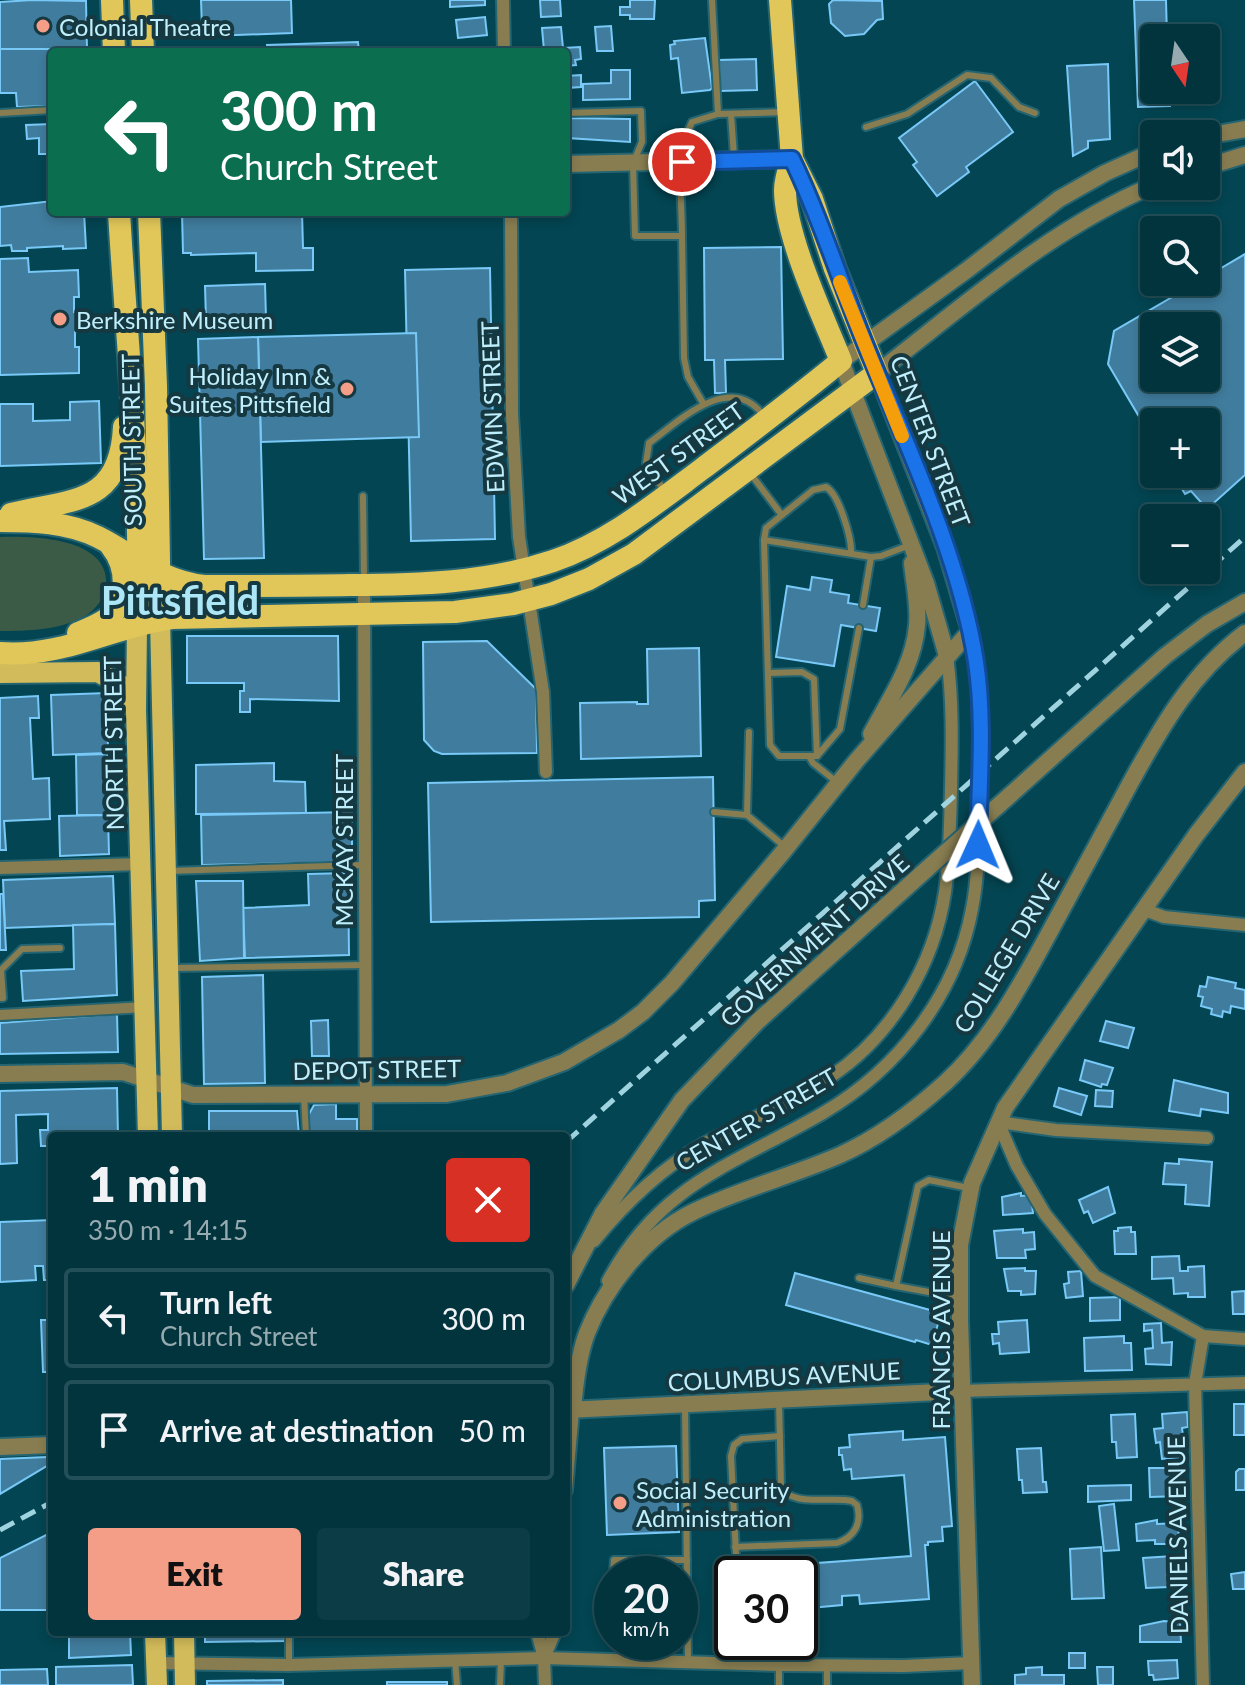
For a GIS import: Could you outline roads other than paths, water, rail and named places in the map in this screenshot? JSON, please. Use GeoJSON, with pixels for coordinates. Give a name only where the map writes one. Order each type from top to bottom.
{"type":"FeatureCollection","features":[{"type":"Feature","properties":{"kind":"highway"},"geometry":{"type":"LineString","coordinates":[[112,0],[114,48]]}},
{"type":"Feature","properties":{"kind":"highway"},"geometry":{"type":"LineString","coordinates":[[141,0],[143,48]]}},
{"type":"Feature","properties":{"kind":"highway","name":"CENTER STREET"},"geometry":{"type":"LineString","coordinates":[[780,0],[792,159],[785,185],[786,207],[796,243],[841,361]]}},
{"type":"Feature","properties":{"kind":"highway","name":"CENTER STREET"},"geometry":{"type":"LineString","coordinates":[[792,159],[812,199],[835,269],[877,373]]}},
{"type":"Feature","properties":{"kind":"highway","name":"SOUTH STREET"},"geometry":{"type":"LineString","coordinates":[[119,216],[127,349]]}},
{"type":"Feature","properties":{"kind":"highway","name":"SOUTH STREET"},"geometry":{"type":"LineString","coordinates":[[149,216],[156,386],[149,568],[160,619]]}},
{"type":"Feature","properties":{"kind":"highway"},"geometry":{"type":"LineString","coordinates":[[0,519],[82,498],[98,490],[112,477],[122,448],[127,349]]}},
{"type":"Feature","properties":{"kind":"highway","name":"NORTH STREET"},"geometry":{"type":"LineString","coordinates":[[127,349],[149,568],[137,625]]}},
{"type":"Feature","properties":{"kind":"highway","name":"WEST STREET"},"geometry":{"type":"LineString","coordinates":[[0,519],[68,527],[107,542],[149,568],[186,584],[204,586],[364,585],[467,580],[524,570],[589,546],[619,529],[841,361]]}},
{"type":"Feature","properties":{"kind":"highway"},"geometry":{"type":"LineString","coordinates":[[0,653],[35,652],[85,643],[160,619],[455,612],[530,600],[589,579],[634,554],[877,373]]}},
{"type":"Feature","properties":{"kind":"highway"},"geometry":{"type":"LineString","coordinates":[[35,652],[99,624],[116,609],[123,594],[124,580],[117,554],[107,542]]}},
{"type":"Feature","properties":{"kind":"main road","name":"NORTH STREET"},"geometry":{"type":"LineString","coordinates":[[160,619],[172,1132]]}},
{"type":"Feature","properties":{"kind":"main road","name":"NORTH STREET"},"geometry":{"type":"LineString","coordinates":[[137,625],[136,710],[148,1132]]}},
{"type":"Feature","properties":{"kind":"main road"},"geometry":{"type":"LineString","coordinates":[[0,673],[98,672],[121,685],[136,710]]}},
{"type":"Feature","properties":{"kind":"main road"},"geometry":{"type":"LineString","coordinates":[[155,1636],[157,1685]]}},
{"type":"Feature","properties":{"kind":"main road"},"geometry":{"type":"LineString","coordinates":[[184,1636],[185,1685]]}},
{"type":"Feature","properties":{"kind":"street"},"geometry":{"type":"LineString","coordinates":[[503,0],[504,48]]}},
{"type":"Feature","properties":{"kind":"street"},"geometry":{"type":"LineString","coordinates":[[1220,133],[1245,129]]}},
{"type":"Feature","properties":{"kind":"street"},"geometry":{"type":"LineString","coordinates":[[1220,163],[1245,155]]}},
{"type":"Feature","properties":{"kind":"street","name":"WEST STREET"},"geometry":{"type":"LineString","coordinates":[[841,361],[1059,199],[1140,157]]}},
{"type":"Feature","properties":{"kind":"street"},"geometry":{"type":"LineString","coordinates":[[570,164],[792,159]]}},
{"type":"Feature","properties":{"kind":"street"},"geometry":{"type":"LineString","coordinates":[[877,373],[1061,233],[1140,191]]}},
{"type":"Feature","properties":{"kind":"street","name":"EDWIN STREET"},"geometry":{"type":"LineString","coordinates":[[511,216],[512,414],[519,537],[543,692],[546,772]]}},
{"type":"Feature","properties":{"kind":"street","name":"CENTER STREET"},"geometry":{"type":"LineString","coordinates":[[570,1277],[575,1266],[621,1210],[672,1165],[711,1140],[831,1077],[857,1056],[898,1010],[936,933],[946,889],[952,731],[947,656],[926,583],[841,361]]}},
{"type":"Feature","properties":{"kind":"street","name":"CENTER STREET"},"geometry":{"type":"LineString","coordinates":[[570,1405],[587,1333],[603,1291],[624,1253],[668,1203],[713,1171],[823,1113],[870,1081],[908,1042],[940,995],[967,930],[977,867],[980,699],[970,631],[945,547],[877,373]]}},
{"type":"Feature","properties":{"kind":"street","name":"DEPOT STREET"},"geometry":{"type":"LineString","coordinates":[[857,760],[898,686],[912,650],[917,612],[910,546]]}},
{"type":"Feature","properties":{"kind":"street","name":"MCKAY STREET"},"geometry":{"type":"LineString","coordinates":[[364,585],[366,1132]]}},
{"type":"Feature","properties":{"kind":"street","name":"GOVERNMENT DRIVE"},"geometry":{"type":"LineString","coordinates":[[575,1266],[603,1213],[647,1147],[713,1065],[758,1021],[1165,656],[1207,624],[1245,602]]}},
{"type":"Feature","properties":{"kind":"street","name":"DEPOT STREET"},"geometry":{"type":"LineString","coordinates":[[0,1074],[123,1072],[193,1095],[447,1094],[535,1074],[590,1049],[643,1012],[672,983],[857,760],[970,631]]}},
{"type":"Feature","properties":{"kind":"street","name":"COLLEGE DRIVE"},"geometry":{"type":"LineString","coordinates":[[587,1333],[622,1274],[638,1254],[673,1224],[709,1204],[858,1146],[919,1104],[968,1061],[1010,1002],[1170,714],[1205,668],[1245,633]]}},
{"type":"Feature","properties":{"kind":"street","name":"FRANCIS AVENUE"},"geometry":{"type":"LineString","coordinates":[[972,1685],[960,1391],[960,1245],[971,1189],[998,1122],[1014,1096],[1196,835],[1245,772]]}},
{"type":"Feature","properties":{"kind":"street"},"geometry":{"type":"LineString","coordinates":[[0,868],[142,864]]}},
{"type":"Feature","properties":{"kind":"street"},"geometry":{"type":"LineString","coordinates":[[1145,910],[1164,917],[1245,925]]}},
{"type":"Feature","properties":{"kind":"street"},"geometry":{"type":"LineString","coordinates":[[0,1015],[146,1007]]}},
{"type":"Feature","properties":{"kind":"street"},"geometry":{"type":"LineString","coordinates":[[998,1122],[1056,1130],[1207,1138]]}},
{"type":"Feature","properties":{"kind":"street"},"geometry":{"type":"LineString","coordinates":[[998,1122],[1017,1166],[1045,1214],[1095,1276],[1203,1336],[1245,1339]]}},
{"type":"Feature","properties":{"kind":"street","name":"DANIELS AVENUE"},"geometry":{"type":"LineString","coordinates":[[1203,1336],[1195,1384],[1203,1685]]}},
{"type":"Feature","properties":{"kind":"street","name":"COLUMBUS AVENUE"},"geometry":{"type":"LineString","coordinates":[[570,1410],[960,1391],[1245,1383]]}},
{"type":"Feature","properties":{"kind":"street"},"geometry":{"type":"LineString","coordinates":[[0,1447],[48,1445]]}},
{"type":"Feature","properties":{"kind":"street"},"geometry":{"type":"LineString","coordinates":[[538,1636],[544,1658],[545,1685]]}},
{"type":"Feature","properties":{"kind":"street"},"geometry":{"type":"LineString","coordinates":[[544,1658],[553,1636]]}},
{"type":"Feature","properties":{"kind":"street"},"geometry":{"type":"LineString","coordinates":[[156,1663],[289,1665],[544,1658],[779,1665],[971,1663]]}},
{"type":"Feature","properties":{"kind":"lane"},"geometry":{"type":"LineString","coordinates":[[712,0],[718,114]]}},
{"type":"Feature","properties":{"kind":"lane"},"geometry":{"type":"LineString","coordinates":[[866,127],[907,114],[967,75],[991,78],[1019,107],[1035,113]]}},
{"type":"Feature","properties":{"kind":"lane"},"geometry":{"type":"LineString","coordinates":[[0,113],[48,110]]}},
{"type":"Feature","properties":{"kind":"lane"},"geometry":{"type":"LineString","coordinates":[[570,113],[641,111],[642,142],[633,163],[635,236],[682,236]]}},
{"type":"Feature","properties":{"kind":"lane"},"geometry":{"type":"LineString","coordinates":[[703,403],[688,377],[684,358],[682,162],[686,133],[692,122],[718,114],[788,112]]}},
{"type":"Feature","properties":{"kind":"lane"},"geometry":{"type":"LineString","coordinates":[[731,114],[734,161]]}},
{"type":"Feature","properties":{"kind":"lane"},"geometry":{"type":"LineString","coordinates":[[667,495],[646,463],[649,443],[703,403],[735,398],[754,404],[766,420]]}},
{"type":"Feature","properties":{"kind":"lane"},"geometry":{"type":"LineString","coordinates":[[748,471],[781,514]]}},
{"type":"Feature","properties":{"kind":"lane"},"geometry":{"type":"LineString","coordinates":[[851,553],[852,543],[831,489],[820,487],[813,490],[766,528],[770,745],[779,756],[813,756],[840,729],[859,628]]}},
{"type":"Feature","properties":{"kind":"lane"},"geometry":{"type":"LineString","coordinates":[[363,496],[364,585]]}},
{"type":"Feature","properties":{"kind":"lane"},"geometry":{"type":"LineString","coordinates":[[764,540],[871,557],[910,546]]}},
{"type":"Feature","properties":{"kind":"lane"},"geometry":{"type":"LineString","coordinates":[[863,605],[871,557]]}},
{"type":"Feature","properties":{"kind":"lane"},"geometry":{"type":"LineString","coordinates":[[768,673],[802,672],[814,679],[813,763],[838,783]]}},
{"type":"Feature","properties":{"kind":"lane"},"geometry":{"type":"LineString","coordinates":[[747,815],[749,732]]}},
{"type":"Feature","properties":{"kind":"lane"},"geometry":{"type":"LineString","coordinates":[[714,812],[747,815],[787,848]]}},
{"type":"Feature","properties":{"kind":"lane"},"geometry":{"type":"LineString","coordinates":[[166,871],[364,865]]}},
{"type":"Feature","properties":{"kind":"lane"},"geometry":{"type":"LineString","coordinates":[[0,998],[3,998],[1,970],[22,949],[60,948]]}},
{"type":"Feature","properties":{"kind":"lane"},"geometry":{"type":"LineString","coordinates":[[168,968],[365,965]]}},
{"type":"Feature","properties":{"kind":"lane"},"geometry":{"type":"LineString","coordinates":[[304,1095],[306,1132]]}},
{"type":"Feature","properties":{"kind":"lane"},"geometry":{"type":"LineString","coordinates":[[896,1286],[918,1186],[929,1180],[971,1189]]}},
{"type":"Feature","properties":{"kind":"lane"},"geometry":{"type":"LineString","coordinates":[[859,1278],[960,1297]]}},
{"type":"Feature","properties":{"kind":"lane"},"geometry":{"type":"LineString","coordinates":[[735,1547],[837,1543],[848,1539],[857,1529],[860,1515],[852,1501],[794,1498],[785,1494],[781,1486],[779,1400]]}},
{"type":"Feature","properties":{"kind":"lane"},"geometry":{"type":"LineString","coordinates":[[685,1405],[687,1556]]}},
{"type":"Feature","properties":{"kind":"lane"},"geometry":{"type":"LineString","coordinates":[[736,1556],[731,1456],[734,1445],[742,1439],[780,1436]]}},
{"type":"Feature","properties":{"kind":"lane"},"geometry":{"type":"LineString","coordinates":[[289,1636],[289,1665]]}},
{"type":"Feature","properties":{"kind":"lane"},"geometry":{"type":"LineString","coordinates":[[500,1685],[501,1659]]}},
{"type":"Feature","properties":{"kind":"lane"},"geometry":{"type":"LineString","coordinates":[[455,1660],[457,1685]]}},
{"type":"Feature","properties":{"kind":"lane"},"geometry":{"type":"LineString","coordinates":[[827,1664],[827,1685]]}},
{"type":"Feature","properties":{"kind":"lane"},"geometry":{"type":"LineString","coordinates":[[779,1665],[779,1685]]}},
{"type":"Feature","properties":{"kind":"railway"},"geometry":{"type":"LineString","coordinates":[[570,1138],[1245,537]]}},
{"type":"Feature","properties":{"kind":"railway"},"geometry":{"type":"LineString","coordinates":[[0,1530],[48,1504]]}},
{"type":"Feature","properties":{"kind":"place","name":"Colonial Theatre"},"geometry":{"type":"Point","coordinates":[43,26]}},
{"type":"Feature","properties":{"kind":"place","name":"Berkshire Museum"},"geometry":{"type":"Point","coordinates":[60,319]}},
{"type":"Feature","properties":{"kind":"place","name":"Holiday Inn & Suites Pittsfield"},"geometry":{"type":"Point","coordinates":[347,389]}},
{"type":"Feature","properties":{"kind":"place","name":"Social Security Administration"},"geometry":{"type":"Point","coordinates":[620,1503]}},
{"type":"Feature","properties":{"kind":"district","name":"Pittsfield"},"geometry":{"type":"Point","coordinates":[180,600]}}]}
